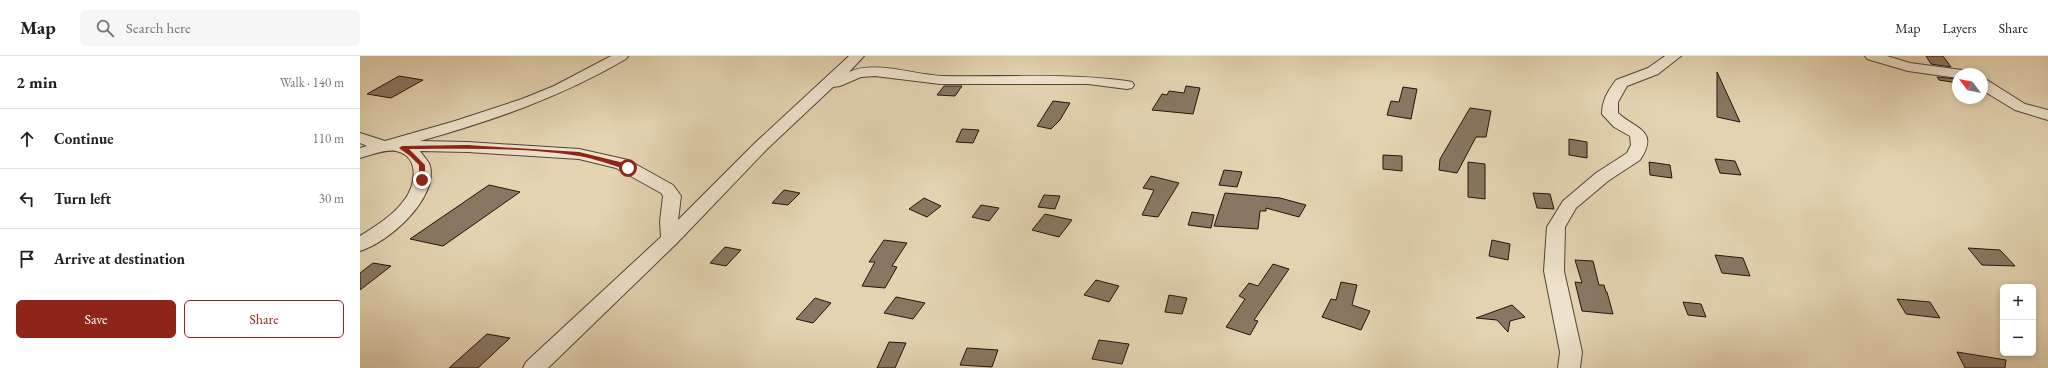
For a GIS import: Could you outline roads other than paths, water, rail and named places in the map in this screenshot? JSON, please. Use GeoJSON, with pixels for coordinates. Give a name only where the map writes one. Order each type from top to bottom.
{"type":"FeatureCollection","features":[{"type":"Feature","properties":{"kind":"street"},"geometry":{"type":"LineString","coordinates":[[360,153],[435,132],[538,98],[582,78],[621,56]]}},
{"type":"Feature","properties":{"kind":"street"},"geometry":{"type":"LineString","coordinates":[[534,368],[670,239],[761,146],[857,56]]}},
{"type":"Feature","properties":{"kind":"street"},"geometry":{"type":"LineString","coordinates":[[1570,368],[1571,352],[1554,271],[1556,227],[1569,205],[1602,177],[1634,156],[1639,145],[1638,134],[1620,124],[1610,114],[1610,102],[1620,83],[1653,71],[1674,56]]}},
{"type":"Feature","properties":{"kind":"street"},"geometry":{"type":"LineString","coordinates":[[1872,56],[1908,67],[1952,73]]}},
{"type":"Feature","properties":{"kind":"street"},"geometry":{"type":"LineString","coordinates":[[825,87],[858,73],[875,72],[940,80],[1088,80],[1128,85]]}},
{"type":"Feature","properties":{"kind":"street"},"geometry":{"type":"LineString","coordinates":[[1988,87],[2020,107],[2048,115]]}},
{"type":"Feature","properties":{"kind":"street"},"geometry":{"type":"LineString","coordinates":[[360,138],[384,146],[402,148],[468,147],[579,154],[622,164],[666,189],[672,196],[669,222],[670,239]]}},
{"type":"Feature","properties":{"kind":"street"},"geometry":{"type":"LineString","coordinates":[[360,245],[400,216],[416,195],[422,180],[422,165],[412,154],[402,148]]}}]}
